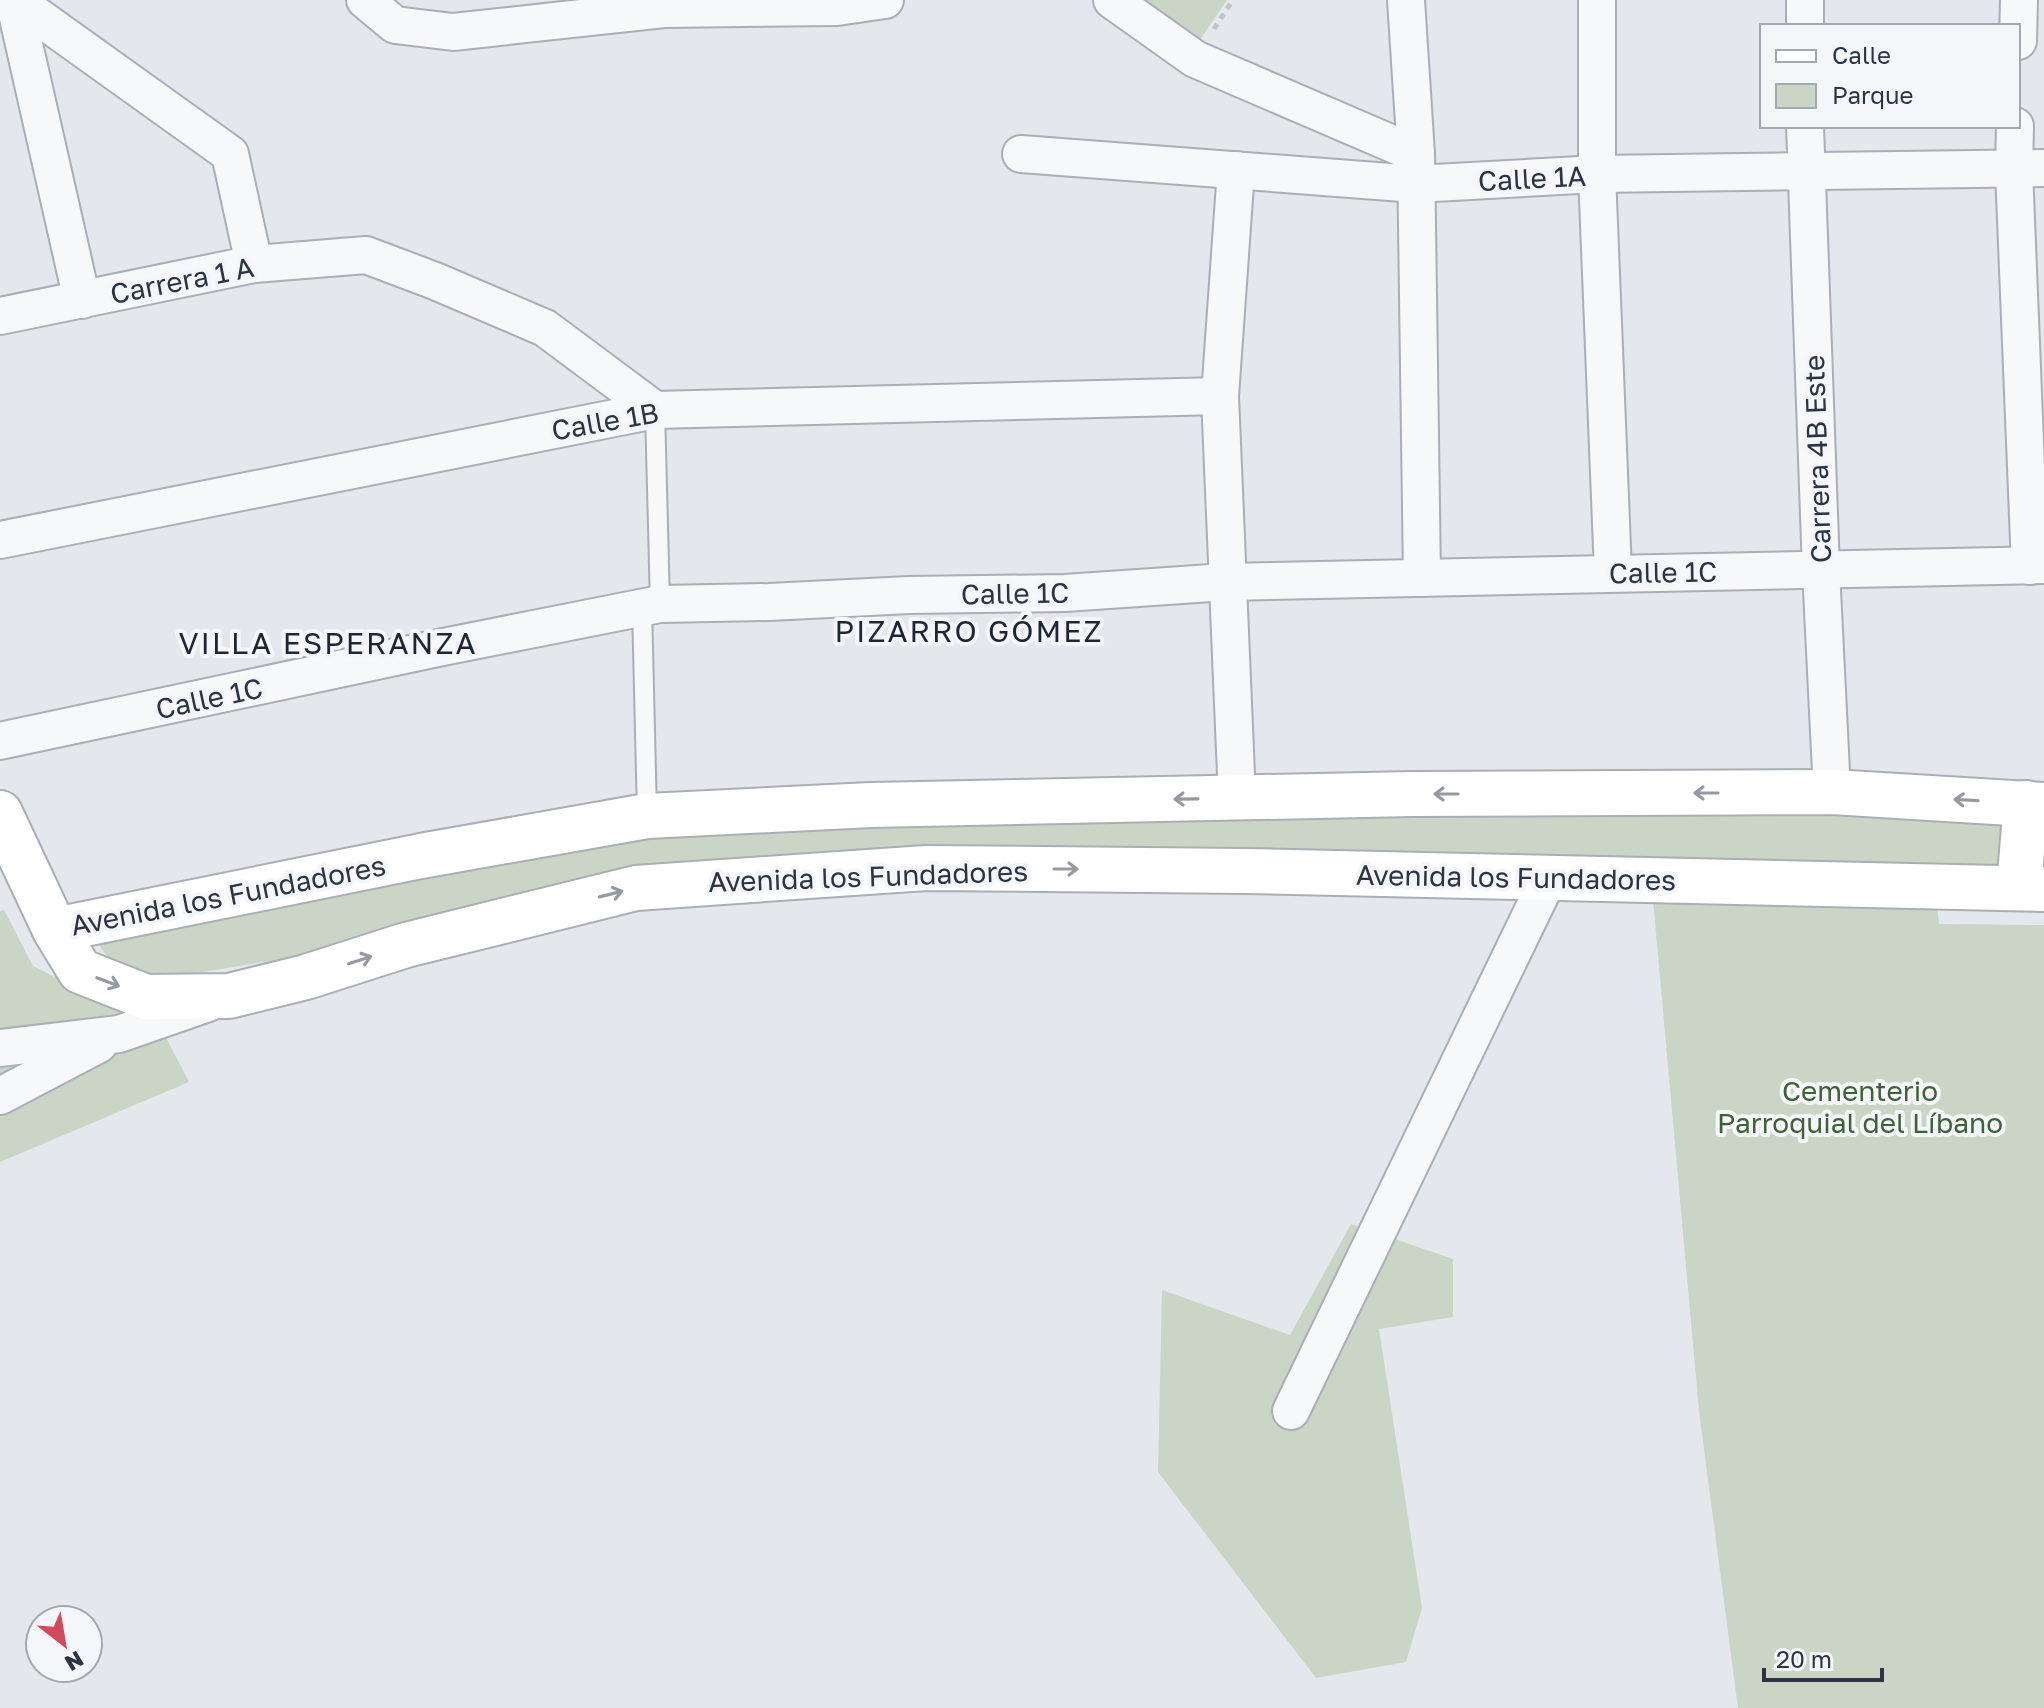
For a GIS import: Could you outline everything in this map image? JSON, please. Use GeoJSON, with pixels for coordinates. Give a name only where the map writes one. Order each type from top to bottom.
{"type":"FeatureCollection","features":[{"type":"Feature","properties":{"kind":"street"},"geometry":{"type":"LineString","coordinates":[[14,0],[230,154],[254,264]]}},
{"type":"Feature","properties":{"kind":"street"},"geometry":{"type":"LineString","coordinates":[[14,0],[82,300]]}},
{"type":"Feature","properties":{"kind":"street"},"geometry":{"type":"LineString","coordinates":[[365,0],[395,25],[453,32],[652,5],[837,7],[885,0]]}},
{"type":"Feature","properties":{"kind":"street"},"geometry":{"type":"LineString","coordinates":[[1112,0],[1195,59],[1416,169]]}},
{"type":"Feature","properties":{"kind":"street"},"geometry":{"type":"LineString","coordinates":[[1406,0],[1416,169],[1422,578]]}},
{"type":"Feature","properties":{"kind":"street"},"geometry":{"type":"LineString","coordinates":[[1597,0],[1597,174],[1613,573]]}},
{"type":"Feature","properties":{"kind":"street"},"geometry":{"type":"LineString","coordinates":[[1805,0],[1805,24]]}},
{"type":"Feature","properties":{"kind":"street"},"geometry":{"type":"LineString","coordinates":[[2018,24],[2019,0]]}},
{"type":"Feature","properties":{"kind":"street","name":"Carrera 4B Este"},"geometry":{"type":"LineString","coordinates":[[1805,128],[1832,792]]}},
{"type":"Feature","properties":{"kind":"street"},"geometry":{"type":"LineString","coordinates":[[2016,128],[2029,169],[2037,565]]}},
{"type":"Feature","properties":{"kind":"street","name":"Calle 1A"},"geometry":{"type":"LineString","coordinates":[[1021,154],[1236,170],[1416,169],[1597,174],[2029,169]]}},
{"type":"Feature","properties":{"kind":"street"},"geometry":{"type":"LineString","coordinates":[[1236,170],[1220,396],[1237,798]]}},
{"type":"Feature","properties":{"kind":"street","name":"Carrera 1 A"},"geometry":{"type":"LineString","coordinates":[[0,316],[254,264],[366,255],[545,328],[655,410]]}},
{"type":"Feature","properties":{"kind":"street","name":"Calle 1B"},"geometry":{"type":"LineString","coordinates":[[0,540],[655,410],[1220,396]]}},
{"type":"Feature","properties":{"kind":"street","name":"Calle 1C"},"geometry":{"type":"LineString","coordinates":[[0,741],[651,605],[909,595],[1065,593],[1226,582],[2037,565]]}},
{"type":"Feature","properties":{"kind":"street","name":"Avenida los Fundadores"},"geometry":{"type":"LineString","coordinates":[[2031,888],[1245,871],[926,868],[636,888],[406,945],[306,977],[229,996],[146,997],[80,971],[55,930],[421,856],[647,816],[871,805],[1412,794],[1832,792],[2035,804]]}},
{"type":"Feature","properties":{"kind":"street"},"geometry":{"type":"LineString","coordinates":[[2031,888],[2035,804]]}},
{"type":"Feature","properties":{"kind":"street"},"geometry":{"type":"LineString","coordinates":[[0,813],[55,930]]}},
{"type":"Feature","properties":{"kind":"street"},"geometry":{"type":"LineString","coordinates":[[1291,1411],[1548,879]]}},
{"type":"Feature","properties":{"kind":"street"},"geometry":{"type":"LineString","coordinates":[[0,1096],[119,1034],[229,996]]}},
{"type":"Feature","properties":{"kind":"street"},"geometry":{"type":"LineString","coordinates":[[0,1048],[119,1034]]}},
{"type":"Feature","properties":{"kind":"lane"},"geometry":{"type":"LineString","coordinates":[[647,816],[655,410]]}},
{"type":"Feature","properties":{"kind":"green space"},"geometry":{"type":"Polygon","coordinates":[[[1128,0],[1227,0],[1195,47],[1128,0]]]}},
{"type":"Feature","properties":{"kind":"green space"},"geometry":{"type":"Polygon","coordinates":[[[1513,808],[1933,812],[2008,823],[2002,865],[1653,857],[1208,855],[652,869],[288,958],[197,973],[137,976],[115,967],[96,941],[643,833],[1513,808]]]}},
{"type":"Feature","properties":{"kind":"green space","name":"Cementerio Parroquial del Líbano"},"geometry":{"type":"Polygon","coordinates":[[[1652,888],[1936,896],[1939,924],[2044,925],[2044,1708],[1738,1708],[1699,1411],[1652,888]]]}},
{"type":"Feature","properties":{"kind":"green space"},"geometry":{"type":"Polygon","coordinates":[[[4,910],[33,966],[87,993],[141,1007],[163,1032],[189,1082],[0,1162],[0,911],[4,910]]]}},
{"type":"Feature","properties":{"kind":"green space"},"geometry":{"type":"Polygon","coordinates":[[[1351,1224],[1453,1259],[1453,1317],[1379,1329],[1422,1608],[1406,1662],[1316,1678],[1158,1472],[1162,1290],[1290,1335],[1351,1224]]]}},
{"type":"Feature","properties":{"kind":"district","name":"PIZARRO GÓMEZ"},"geometry":{"type":"Point","coordinates":[969,631]}},
{"type":"Feature","properties":{"kind":"district","name":"VILLA ESPERANZA"},"geometry":{"type":"Point","coordinates":[328,643]}}]}
